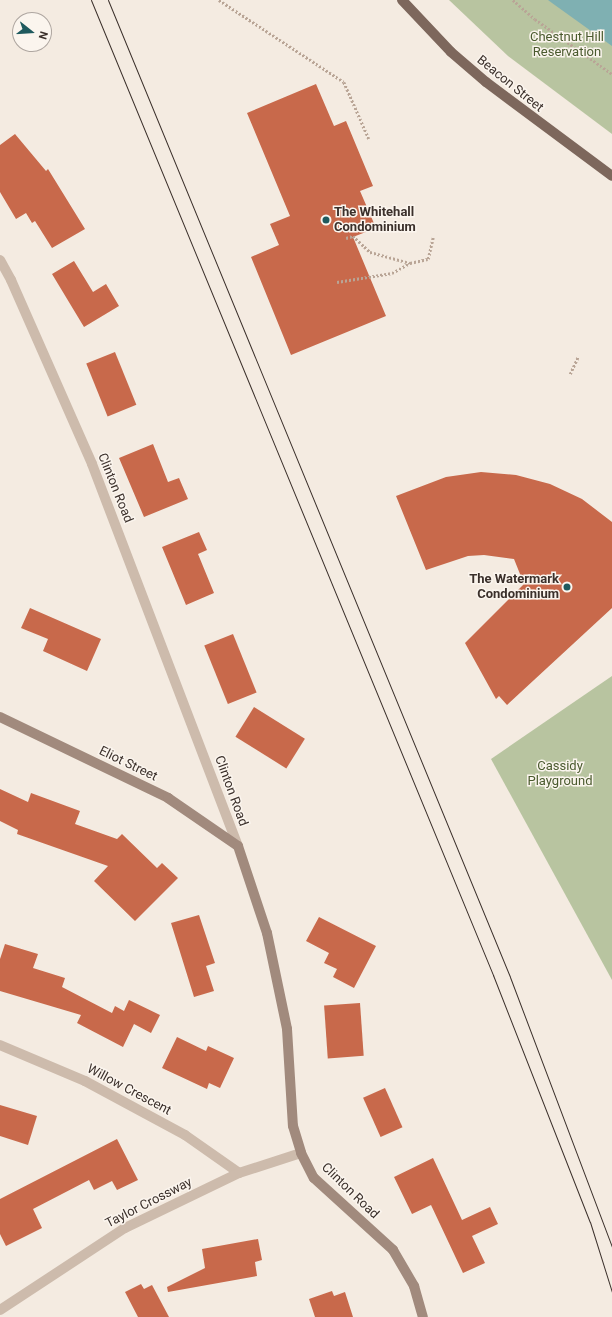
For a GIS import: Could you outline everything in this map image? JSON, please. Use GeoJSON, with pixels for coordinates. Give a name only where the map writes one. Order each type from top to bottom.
{"type":"FeatureCollection","features":[{"type":"Feature","properties":{"kind":"main road","name":"Beacon Street"},"geometry":{"type":"LineString","coordinates":[[402,0],[451,52],[486,82],[612,176]]}},
{"type":"Feature","properties":{"kind":"street","name":"Clinton Road"},"geometry":{"type":"LineString","coordinates":[[0,260],[11,280],[92,464],[238,846],[268,933],[287,1029],[293,1126],[301,1153],[314,1178],[393,1250],[414,1286],[423,1317]]}},
{"type":"Feature","properties":{"kind":"street","name":"Eliot Street"},"geometry":{"type":"LineString","coordinates":[[0,717],[168,798],[238,846]]}},
{"type":"Feature","properties":{"kind":"street","name":"Willow Crescent"},"geometry":{"type":"LineString","coordinates":[[0,1044],[85,1081],[185,1135],[239,1173]]}},
{"type":"Feature","properties":{"kind":"street","name":"Taylor Crossway"},"geometry":{"type":"LineString","coordinates":[[0,1310],[125,1228],[239,1173],[301,1153]]}},
{"type":"Feature","properties":{"kind":"path"},"geometry":{"type":"LineString","coordinates":[[219,0],[344,82],[369,139]]}},
{"type":"Feature","properties":{"kind":"path"},"geometry":{"type":"LineString","coordinates":[[513,0],[535,19],[612,74]]}},
{"type":"Feature","properties":{"kind":"path"},"geometry":{"type":"LineString","coordinates":[[346,238],[353,236],[370,252],[410,263]]}},
{"type":"Feature","properties":{"kind":"path"},"geometry":{"type":"LineString","coordinates":[[338,282],[392,274],[410,263],[428,259],[433,238]]}},
{"type":"Feature","properties":{"kind":"path"},"geometry":{"type":"LineString","coordinates":[[570,374],[578,357]]}},
{"type":"Feature","properties":{"kind":"green space","name":"Chestnut Hill Reservation"},"geometry":{"type":"Polygon","coordinates":[[[449,0],[612,0],[612,134],[508,56],[449,0]]]}},
{"type":"Feature","properties":{"kind":"green space","name":"Cassidy Playground"},"geometry":{"type":"Polygon","coordinates":[[[612,676],[612,980],[491,759],[612,676]]]}},
{"type":"Feature","properties":{"kind":"water"},"geometry":{"type":"Polygon","coordinates":[[[548,0],[612,0],[612,46],[552,3],[548,0]]]}},
{"type":"Feature","properties":{"kind":"building","name":"The Whitehall Condominium"},"geometry":{"type":"Polygon","coordinates":[[[316,84],[334,126],[346,121],[373,186],[360,191],[376,228],[353,237],[386,316],[291,355],[251,257],[279,245],[270,224],[290,216],[247,113],[316,84]]]}},
{"type":"Feature","properties":{"kind":"building"},"geometry":{"type":"Polygon","coordinates":[[[15,134],[46,171],[48,169],[85,229],[52,248],[35,221],[32,223],[26,213],[16,219],[0,192],[0,145],[15,134]]]}},
{"type":"Feature","properties":{"kind":"building"},"geometry":{"type":"Polygon","coordinates":[[[74,261],[93,292],[106,284],[119,306],[84,327],[52,274],[74,261]]]}},
{"type":"Feature","properties":{"kind":"building"},"geometry":{"type":"Polygon","coordinates":[[[115,352],[136,405],[108,416],[86,364],[115,352]]]}},
{"type":"Feature","properties":{"kind":"building"},"geometry":{"type":"Polygon","coordinates":[[[153,444],[168,482],[179,478],[188,499],[144,517],[119,458],[153,444]]]}},
{"type":"Feature","properties":{"kind":"building","name":"The Watermark Condominium"},"geometry":{"type":"Polygon","coordinates":[[[481,472],[516,475],[550,484],[582,499],[612,522],[612,608],[507,705],[499,696],[496,699],[465,643],[524,584],[514,559],[484,555],[468,556],[426,570],[396,496],[446,477],[481,472]]]}},
{"type":"Feature","properties":{"kind":"building"},"geometry":{"type":"Polygon","coordinates":[[[199,532],[207,550],[198,554],[214,593],[186,605],[162,547],[199,532]]]}},
{"type":"Feature","properties":{"kind":"building"},"geometry":{"type":"Polygon","coordinates":[[[30,608],[101,639],[87,671],[43,651],[48,639],[21,628],[30,608]]]}},
{"type":"Feature","properties":{"kind":"building"},"geometry":{"type":"Polygon","coordinates":[[[233,634],[257,692],[228,704],[204,646],[233,634]]]}},
{"type":"Feature","properties":{"kind":"building"},"geometry":{"type":"Polygon","coordinates":[[[254,707],[305,739],[286,768],[235,737],[254,707]]]}},
{"type":"Feature","properties":{"kind":"building"},"geometry":{"type":"Polygon","coordinates":[[[0,789],[28,802],[31,793],[80,811],[75,824],[117,839],[122,834],[157,868],[162,863],[178,878],[135,921],[94,881],[108,866],[17,834],[18,830],[0,821],[0,789]]]}},
{"type":"Feature","properties":{"kind":"building"},"geometry":{"type":"Polygon","coordinates":[[[199,915],[215,963],[206,966],[214,991],[194,997],[171,923],[199,915]]]}},
{"type":"Feature","properties":{"kind":"building"},"geometry":{"type":"Polygon","coordinates":[[[319,917],[376,946],[354,988],[333,977],[337,969],[324,963],[329,953],[306,941],[319,917]]]}},
{"type":"Feature","properties":{"kind":"building"},"geometry":{"type":"Polygon","coordinates":[[[5,944],[38,954],[33,968],[65,978],[62,987],[112,1013],[115,1006],[124,1011],[129,1000],[160,1015],[151,1033],[134,1024],[123,1047],[77,1023],[81,1015],[0,991],[0,959],[5,944]]]}},
{"type":"Feature","properties":{"kind":"building"},"geometry":{"type":"Polygon","coordinates":[[[360,1003],[364,1056],[328,1058],[324,1006],[360,1003]]]}},
{"type":"Feature","properties":{"kind":"building"},"geometry":{"type":"Polygon","coordinates":[[[177,1037],[206,1051],[208,1046],[234,1058],[220,1088],[209,1083],[207,1089],[162,1068],[177,1037]]]}},
{"type":"Feature","properties":{"kind":"building"},"geometry":{"type":"Polygon","coordinates":[[[385,1088],[402,1127],[381,1137],[363,1098],[385,1088]]]}},
{"type":"Feature","properties":{"kind":"building"},"geometry":{"type":"Polygon","coordinates":[[[0,1105],[37,1116],[28,1145],[0,1136],[0,1105]]]}},
{"type":"Feature","properties":{"kind":"building"},"geometry":{"type":"Polygon","coordinates":[[[117,1139],[138,1180],[117,1190],[112,1181],[94,1190],[89,1180],[33,1209],[42,1228],[6,1246],[0,1234],[0,1199],[117,1139]]]}},
{"type":"Feature","properties":{"kind":"building"},"geometry":{"type":"Polygon","coordinates":[[[433,1158],[462,1220],[490,1207],[498,1224],[472,1236],[485,1263],[463,1273],[431,1205],[412,1214],[394,1177],[433,1158]]]}},
{"type":"Feature","properties":{"kind":"building"},"geometry":{"type":"Polygon","coordinates":[[[258,1239],[262,1260],[255,1262],[257,1276],[168,1292],[167,1287],[205,1268],[202,1249],[258,1239]]]}},
{"type":"Feature","properties":{"kind":"building"},"geometry":{"type":"Polygon","coordinates":[[[141,1284],[144,1289],[152,1285],[169,1317],[138,1317],[125,1292],[141,1284]]]}},
{"type":"Feature","properties":{"kind":"building"},"geometry":{"type":"Polygon","coordinates":[[[332,1291],[334,1296],[345,1292],[353,1317],[315,1317],[309,1299],[332,1291]]]}},
{"type":"Feature","properties":{"kind":"tram line"},"geometry":{"type":"LineString","coordinates":[[91,0],[493,975],[590,1222],[612,1292]]}},
{"type":"Feature","properties":{"kind":"tram line"},"geometry":{"type":"LineString","coordinates":[[108,0],[510,977],[612,1247]]}},
{"type":"Feature","properties":{"kind":"place","name":"The Whitehall Condominium"},"geometry":{"type":"Point","coordinates":[326,220]}},
{"type":"Feature","properties":{"kind":"place","name":"The Watermark Condominium"},"geometry":{"type":"Point","coordinates":[567,587]}}]}
